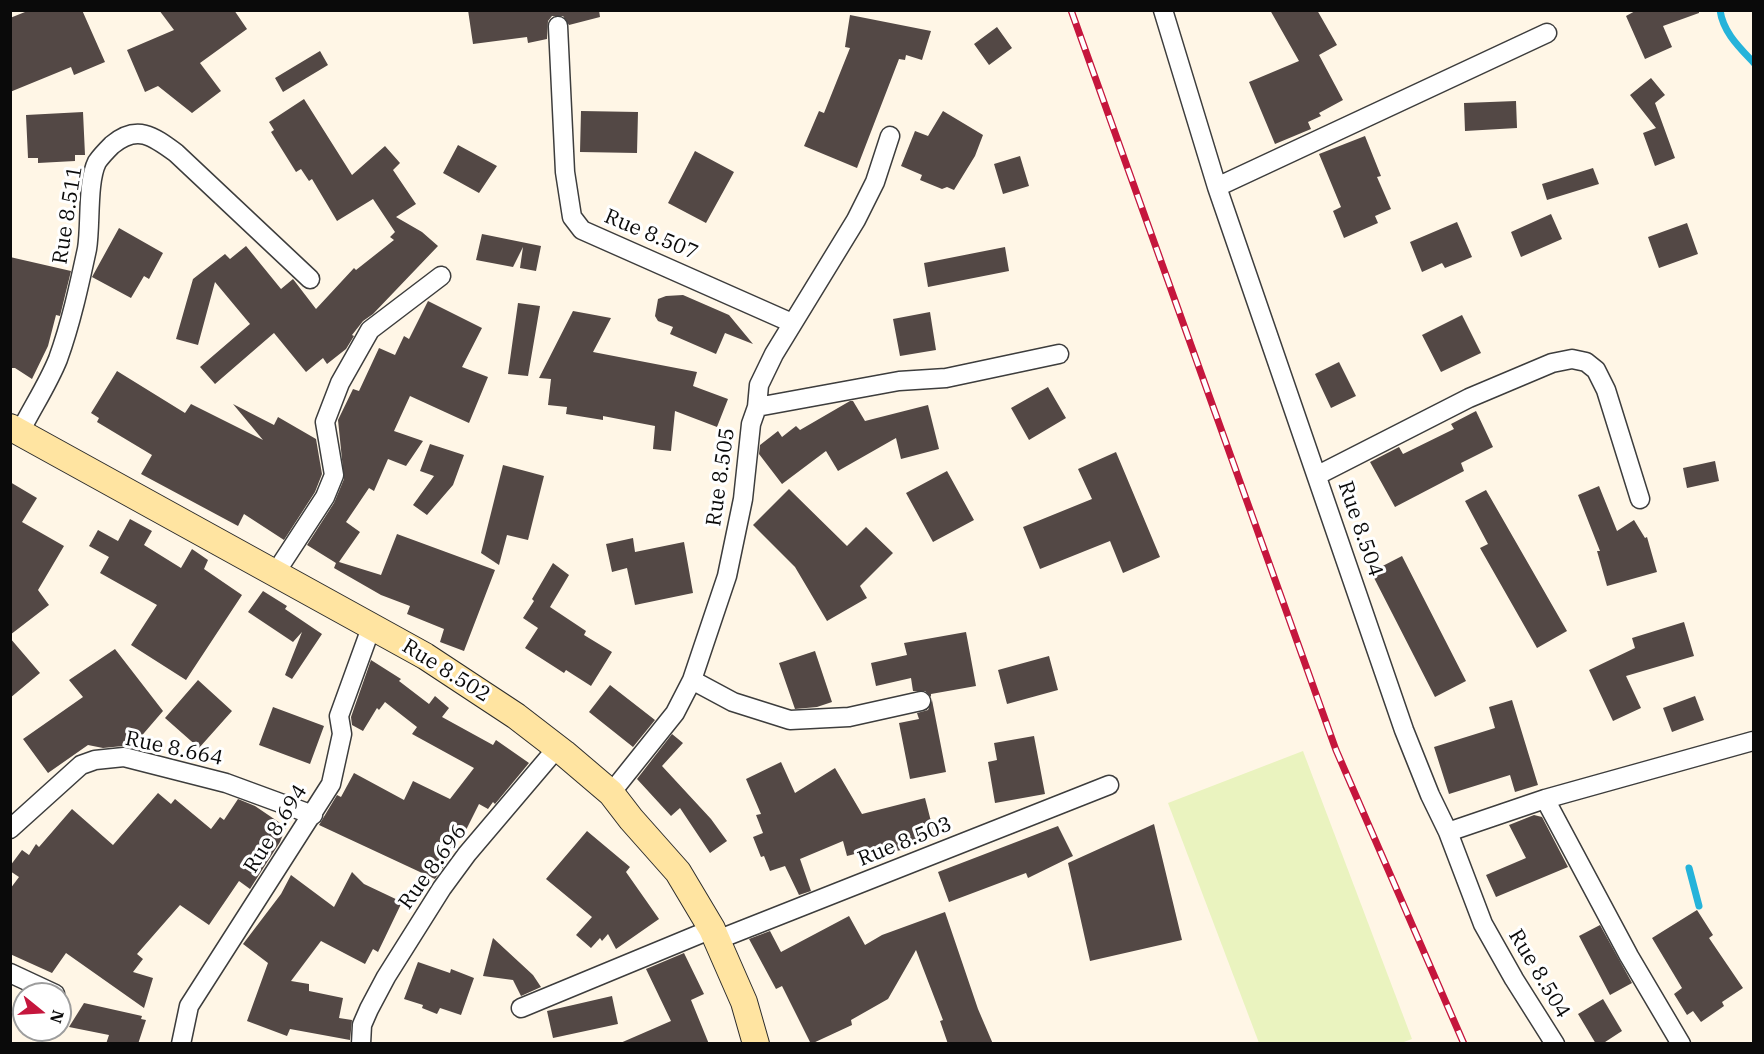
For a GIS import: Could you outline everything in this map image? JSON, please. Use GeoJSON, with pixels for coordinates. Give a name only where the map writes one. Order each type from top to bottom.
{"type":"FeatureCollection","features":[{"type":"Feature","properties":{"kind":"main road","name":"Rue 8.502"},"geometry":{"type":"LineString","coordinates":[[15,430],[425,656],[516,716],[557,748],[611,793],[678,872],[715,935],[744,1002],[756,1044]]}},
{"type":"Feature","properties":{"kind":"street","name":"Rue 8.504"},"geometry":{"type":"LineString","coordinates":[[1163,10],[1217,187],[1404,730],[1430,795],[1448,832],[1483,924],[1555,1044]]}},
{"type":"Feature","properties":{"kind":"street","name":"Rue 8.507"},"geometry":{"type":"LineString","coordinates":[[558,26],[565,172],[572,217],[582,230],[792,323]]}},
{"type":"Feature","properties":{"kind":"street"},"geometry":{"type":"LineString","coordinates":[[1217,187],[1547,33]]}},
{"type":"Feature","properties":{"kind":"street","name":"Rue 8.511"},"geometry":{"type":"LineString","coordinates":[[15,430],[57,361],[73,313],[88,245],[93,179],[97,163],[107,150],[125,135],[142,134],[158,139],[176,153],[310,279]]}},
{"type":"Feature","properties":{"kind":"street"},"geometry":{"type":"LineString","coordinates":[[757,407],[759,385],[792,323],[861,211],[875,182],[890,136]]}},
{"type":"Feature","properties":{"kind":"street"},"geometry":{"type":"LineString","coordinates":[[276,572],[325,497],[334,475],[325,422],[340,383],[370,330],[441,276]]}},
{"type":"Feature","properties":{"kind":"street","name":"Rue 8.505"},"geometry":{"type":"LineString","coordinates":[[611,793],[675,713],[692,680],[727,576],[743,499],[751,424],[757,407],[899,381],[946,378],[1059,354]]}},
{"type":"Feature","properties":{"kind":"street"},"geometry":{"type":"LineString","coordinates":[[1318,475],[1469,398],[1552,363],[1572,359],[1586,362],[1596,370],[1606,390],[1640,499]]}},
{"type":"Feature","properties":{"kind":"street","name":"Rue 8.694"},"geometry":{"type":"LineString","coordinates":[[181,1044],[189,1006],[331,784],[342,734],[339,716],[372,625]]}},
{"type":"Feature","properties":{"kind":"street"},"geometry":{"type":"LineString","coordinates":[[692,680],[733,702],[790,720],[849,717],[921,701]]}},
{"type":"Feature","properties":{"kind":"street"},"geometry":{"type":"LineString","coordinates":[[1448,832],[1545,799],[1752,741]]}},
{"type":"Feature","properties":{"kind":"street","name":"Rue 8.696"},"geometry":{"type":"LineString","coordinates":[[361,1044],[362,1025],[386,977],[442,888],[467,854],[557,748]]}},
{"type":"Feature","properties":{"kind":"street","name":"Rue 8.664"},"geometry":{"type":"LineString","coordinates":[[10,829],[81,765],[95,760],[124,757],[226,783],[313,815]]}},
{"type":"Feature","properties":{"kind":"street","name":"Rue 8.503"},"geometry":{"type":"LineString","coordinates":[[520,1008],[1109,785]]}},
{"type":"Feature","properties":{"kind":"street"},"geometry":{"type":"LineString","coordinates":[[1545,799],[1629,956],[1681,1044]]}},
{"type":"Feature","properties":{"kind":"street"},"geometry":{"type":"LineString","coordinates":[[10,973],[29,982]]}},
{"type":"Feature","properties":{"kind":"green space"},"geometry":{"type":"Polygon","coordinates":[[[1303,751],[1412,1039],[1401,1043],[1259,1043],[1168,803],[1303,751]]]}},
{"type":"Feature","properties":{"kind":"building"},"geometry":{"type":"Polygon","coordinates":[[[30,10],[82,10],[105,62],[74,75],[71,67],[10,92],[10,18],[30,10]]]}},
{"type":"Feature","properties":{"kind":"building"},"geometry":{"type":"Polygon","coordinates":[[[159,10],[234,10],[247,29],[200,63],[221,91],[192,113],[158,86],[145,92],[127,50],[174,30],[159,10]]]}},
{"type":"Feature","properties":{"kind":"building"},"geometry":{"type":"Polygon","coordinates":[[[468,10],[599,10],[600,17],[569,25],[563,16],[552,16],[548,21],[547,39],[528,43],[527,37],[473,44],[468,10]]]}},
{"type":"Feature","properties":{"kind":"building"},"geometry":{"type":"Polygon","coordinates":[[[1270,10],[1317,10],[1337,45],[1319,55],[1343,100],[1319,113],[1321,116],[1308,122],[1311,129],[1275,144],[1249,82],[1299,61],[1270,10]]]}},
{"type":"Feature","properties":{"kind":"building"},"geometry":{"type":"Polygon","coordinates":[[[1637,10],[1699,10],[1699,13],[1663,26],[1672,47],[1645,59],[1626,16],[1637,10]]]}},
{"type":"Feature","properties":{"kind":"building"},"geometry":{"type":"Polygon","coordinates":[[[850,15],[931,31],[922,60],[906,55],[905,60],[899,59],[857,168],[804,146],[819,111],[824,113],[850,48],[845,47],[850,15]]]}},
{"type":"Feature","properties":{"kind":"building"},"geometry":{"type":"Polygon","coordinates":[[[997,27],[1012,48],[989,65],[974,44],[997,27]]]}},
{"type":"Feature","properties":{"kind":"building"},"geometry":{"type":"Polygon","coordinates":[[[320,51],[328,65],[283,92],[275,78],[320,51]]]}},
{"type":"Feature","properties":{"kind":"building"},"geometry":{"type":"Polygon","coordinates":[[[1651,78],[1665,95],[1655,103],[1675,158],[1655,166],[1643,133],[1656,128],[1630,95],[1651,78]]]}},
{"type":"Feature","properties":{"kind":"building"},"geometry":{"type":"Polygon","coordinates":[[[304,99],[352,175],[385,146],[400,163],[393,170],[416,204],[396,217],[422,232],[438,246],[373,314],[363,321],[352,335],[354,336],[346,349],[327,364],[323,358],[306,372],[274,333],[215,384],[200,367],[250,324],[215,282],[198,345],[176,339],[193,279],[225,254],[230,259],[246,246],[281,289],[293,279],[316,309],[354,268],[356,270],[394,240],[390,237],[395,232],[373,199],[337,221],[312,179],[309,181],[301,169],[296,172],[271,132],[274,130],[269,122],[304,99]]]}},
{"type":"Feature","properties":{"kind":"building"},"geometry":{"type":"Polygon","coordinates":[[[1516,101],[1517,128],[1465,131],[1464,103],[1516,101]]]}},
{"type":"Feature","properties":{"kind":"building"},"geometry":{"type":"Polygon","coordinates":[[[581,111],[638,112],[637,153],[580,152],[581,111]]]}},
{"type":"Feature","properties":{"kind":"building"},"geometry":{"type":"Polygon","coordinates":[[[943,111],[983,135],[975,156],[954,190],[947,187],[942,189],[920,180],[922,175],[901,166],[915,131],[928,136],[943,111]]]}},
{"type":"Feature","properties":{"kind":"building"},"geometry":{"type":"Polygon","coordinates":[[[83,112],[85,155],[75,155],[75,161],[38,163],[38,158],[28,158],[26,115],[83,112]]]}},
{"type":"Feature","properties":{"kind":"building"},"geometry":{"type":"Polygon","coordinates":[[[1365,136],[1381,176],[1377,177],[1391,209],[1375,216],[1378,223],[1344,238],[1333,211],[1341,207],[1319,154],[1365,136]]]}},
{"type":"Feature","properties":{"kind":"building"},"geometry":{"type":"Polygon","coordinates":[[[458,145],[497,166],[479,193],[443,173],[458,145]]]}},
{"type":"Feature","properties":{"kind":"building"},"geometry":{"type":"Polygon","coordinates":[[[695,151],[734,172],[706,223],[668,203],[695,151]]]}},
{"type":"Feature","properties":{"kind":"building"},"geometry":{"type":"Polygon","coordinates":[[[1020,156],[1029,186],[1003,194],[994,164],[1020,156]]]}},
{"type":"Feature","properties":{"kind":"building"},"geometry":{"type":"Polygon","coordinates":[[[1593,168],[1599,184],[1547,200],[1542,184],[1593,168]]]}},
{"type":"Feature","properties":{"kind":"building"},"geometry":{"type":"Polygon","coordinates":[[[1551,214],[1562,239],[1521,257],[1511,232],[1551,214]]]}},
{"type":"Feature","properties":{"kind":"building"},"geometry":{"type":"Polygon","coordinates":[[[1457,222],[1472,257],[1445,268],[1442,263],[1422,272],[1410,242],[1457,222]]]}},
{"type":"Feature","properties":{"kind":"building"},"geometry":{"type":"Polygon","coordinates":[[[1687,223],[1698,254],[1659,268],[1648,237],[1687,223]]]}},
{"type":"Feature","properties":{"kind":"building"},"geometry":{"type":"Polygon","coordinates":[[[119,228],[163,253],[149,279],[144,276],[131,298],[92,277],[119,228]]]}},
{"type":"Feature","properties":{"kind":"building"},"geometry":{"type":"Polygon","coordinates":[[[482,234],[541,246],[536,271],[520,268],[523,247],[513,267],[476,260],[482,234]]]}},
{"type":"Feature","properties":{"kind":"building"},"geometry":{"type":"Polygon","coordinates":[[[1005,247],[1009,271],[928,287],[924,263],[1005,247]]]}},
{"type":"Feature","properties":{"kind":"building"},"geometry":{"type":"Polygon","coordinates":[[[10,257],[71,271],[60,316],[56,315],[48,346],[32,379],[15,368],[10,368],[10,257]]]}},
{"type":"Feature","properties":{"kind":"building"},"geometry":{"type":"Polygon","coordinates":[[[683,295],[729,315],[753,344],[725,333],[716,354],[670,334],[673,327],[658,321],[655,316],[658,299],[683,295]]]}},
{"type":"Feature","properties":{"kind":"building"},"geometry":{"type":"Polygon","coordinates":[[[428,301],[482,328],[462,367],[488,377],[469,423],[410,396],[394,431],[423,441],[406,466],[388,459],[374,491],[369,488],[346,522],[360,532],[339,562],[381,575],[397,534],[495,570],[464,651],[440,642],[444,629],[407,614],[410,606],[381,595],[334,568],[336,563],[307,545],[334,503],[344,479],[338,420],[353,389],[359,391],[379,348],[395,355],[404,336],[409,339],[428,301]]]}},
{"type":"Feature","properties":{"kind":"building"},"geometry":{"type":"Polygon","coordinates":[[[518,303],[540,306],[528,376],[508,374],[518,303]]]}},
{"type":"Feature","properties":{"kind":"building"},"geometry":{"type":"Polygon","coordinates":[[[573,311],[611,318],[593,352],[697,372],[693,386],[728,399],[717,427],[675,411],[671,451],[653,449],[655,426],[603,416],[603,420],[566,414],[567,407],[548,405],[551,379],[539,378],[573,311]]]}},
{"type":"Feature","properties":{"kind":"building"},"geometry":{"type":"Polygon","coordinates":[[[930,312],[936,350],[900,356],[893,319],[930,312]]]}},
{"type":"Feature","properties":{"kind":"building"},"geometry":{"type":"Polygon","coordinates":[[[1462,315],[1481,353],[1441,372],[1422,335],[1462,315]]]}},
{"type":"Feature","properties":{"kind":"building"},"geometry":{"type":"Polygon","coordinates":[[[1339,362],[1356,396],[1331,408],[1315,374],[1339,362]]]}},
{"type":"Feature","properties":{"kind":"building"},"geometry":{"type":"Polygon","coordinates":[[[117,371],[185,413],[191,404],[263,440],[233,404],[274,425],[278,417],[316,439],[322,474],[315,492],[284,540],[244,514],[238,526],[141,474],[152,455],[97,422],[99,418],[91,413],[117,371]]]}},
{"type":"Feature","properties":{"kind":"building"},"geometry":{"type":"Polygon","coordinates":[[[1048,387],[1066,418],[1029,440],[1011,408],[1048,387]]]}},
{"type":"Feature","properties":{"kind":"building"},"geometry":{"type":"Polygon","coordinates":[[[853,401],[865,421],[928,405],[939,449],[901,459],[896,438],[838,471],[826,451],[782,484],[759,454],[760,445],[778,431],[782,437],[796,426],[800,430],[853,401]]]}},
{"type":"Feature","properties":{"kind":"building"},"geometry":{"type":"Polygon","coordinates":[[[1476,411],[1493,447],[1461,463],[1464,471],[1395,507],[1370,462],[1399,447],[1403,454],[1454,429],[1451,424],[1476,411]]]}},
{"type":"Feature","properties":{"kind":"building"},"geometry":{"type":"Polygon","coordinates":[[[430,444],[464,455],[453,485],[427,515],[413,505],[434,476],[420,471],[430,444]]]}},
{"type":"Feature","properties":{"kind":"building"},"geometry":{"type":"Polygon","coordinates":[[[1116,452],[1160,557],[1123,573],[1110,541],[1040,569],[1023,527],[1092,499],[1078,469],[1116,452]]]}},
{"type":"Feature","properties":{"kind":"building"},"geometry":{"type":"Polygon","coordinates":[[[1715,461],[1719,481],[1687,488],[1683,468],[1715,461]]]}},
{"type":"Feature","properties":{"kind":"building"},"geometry":{"type":"Polygon","coordinates":[[[503,465],[544,476],[528,540],[507,535],[499,565],[481,553],[503,465]]]}},
{"type":"Feature","properties":{"kind":"building"},"geometry":{"type":"Polygon","coordinates":[[[947,471],[974,520],[933,542],[906,493],[947,471]]]}},
{"type":"Feature","properties":{"kind":"building"},"geometry":{"type":"Polygon","coordinates":[[[10,482],[37,498],[22,522],[64,546],[38,590],[49,605],[10,635],[10,482]]]}},
{"type":"Feature","properties":{"kind":"building"},"geometry":{"type":"Polygon","coordinates":[[[1599,486],[1617,531],[1634,520],[1645,538],[1647,537],[1657,572],[1607,586],[1597,551],[1600,551],[1578,495],[1599,486]]]}},
{"type":"Feature","properties":{"kind":"building"},"geometry":{"type":"Polygon","coordinates":[[[789,489],[847,546],[866,527],[893,553],[860,586],[867,598],[827,621],[795,567],[753,525],[789,489]]]}},
{"type":"Feature","properties":{"kind":"building"},"geometry":{"type":"Polygon","coordinates":[[[1486,490],[1567,631],[1537,648],[1480,548],[1488,544],[1465,501],[1486,490]]]}},
{"type":"Feature","properties":{"kind":"building"},"geometry":{"type":"Polygon","coordinates":[[[130,519],[152,531],[144,545],[181,568],[192,549],[208,560],[204,569],[242,595],[186,680],[131,645],[157,605],[100,573],[109,557],[89,546],[98,530],[118,541],[130,519]]]}},
{"type":"Feature","properties":{"kind":"building"},"geometry":{"type":"Polygon","coordinates":[[[633,538],[635,552],[684,542],[693,593],[635,605],[627,568],[612,572],[606,544],[633,538]]]}},
{"type":"Feature","properties":{"kind":"building"},"geometry":{"type":"Polygon","coordinates":[[[1402,556],[1466,681],[1435,697],[1371,572],[1402,556]]]}},
{"type":"Feature","properties":{"kind":"building"},"geometry":{"type":"Polygon","coordinates":[[[553,563],[569,575],[550,607],[586,631],[584,635],[612,652],[591,686],[566,670],[564,673],[525,648],[538,628],[523,618],[553,563]]]}},
{"type":"Feature","properties":{"kind":"building"},"geometry":{"type":"Polygon","coordinates":[[[263,591],[287,606],[285,609],[322,634],[292,679],[285,675],[302,632],[293,642],[248,612],[263,591]]]}},
{"type":"Feature","properties":{"kind":"building"},"geometry":{"type":"Polygon","coordinates":[[[1684,622],[1694,656],[1626,676],[1641,708],[1613,721],[1589,670],[1635,648],[1632,638],[1684,622]]]}},
{"type":"Feature","properties":{"kind":"building"},"geometry":{"type":"Polygon","coordinates":[[[966,632],[976,686],[931,694],[931,697],[925,691],[913,691],[911,678],[876,686],[871,663],[907,655],[904,643],[966,632]]]}},
{"type":"Feature","properties":{"kind":"building"},"geometry":{"type":"Polygon","coordinates":[[[10,638],[40,673],[10,698],[10,638]]]}},
{"type":"Feature","properties":{"kind":"building"},"geometry":{"type":"Polygon","coordinates":[[[115,649],[163,711],[132,747],[103,748],[88,745],[48,773],[23,739],[83,697],[69,680],[115,649]]]}},
{"type":"Feature","properties":{"kind":"building"},"geometry":{"type":"Polygon","coordinates":[[[815,651],[832,702],[817,707],[795,709],[779,663],[815,651]]]}},
{"type":"Feature","properties":{"kind":"building"},"geometry":{"type":"Polygon","coordinates":[[[1049,656],[1058,690],[1007,704],[998,670],[1049,656]]]}},
{"type":"Feature","properties":{"kind":"building"},"geometry":{"type":"Polygon","coordinates":[[[371,660],[401,679],[399,681],[429,704],[435,696],[449,708],[442,717],[493,745],[496,740],[529,763],[495,804],[493,802],[488,809],[479,804],[463,836],[459,834],[444,866],[435,879],[319,825],[337,795],[341,797],[354,773],[404,800],[413,781],[450,799],[474,768],[412,734],[417,727],[385,702],[379,710],[377,708],[363,731],[352,725],[351,717],[371,660]]]}},
{"type":"Feature","properties":{"kind":"building"},"geometry":{"type":"Polygon","coordinates":[[[198,680],[232,711],[199,748],[165,718],[198,680]]]}},
{"type":"Feature","properties":{"kind":"building"},"geometry":{"type":"Polygon","coordinates":[[[610,685],[655,720],[633,747],[589,712],[610,685]]]}},
{"type":"Feature","properties":{"kind":"building"},"geometry":{"type":"Polygon","coordinates":[[[1695,696],[1704,720],[1672,732],[1663,708],[1695,696]]]}},
{"type":"Feature","properties":{"kind":"building"},"geometry":{"type":"Polygon","coordinates":[[[932,700],[946,772],[910,779],[899,723],[919,719],[917,713],[928,710],[932,700]]]}},
{"type":"Feature","properties":{"kind":"building"},"geometry":{"type":"Polygon","coordinates":[[[1512,700],[1538,785],[1515,792],[1510,775],[1449,794],[1434,747],[1495,728],[1489,707],[1512,700]]]}},
{"type":"Feature","properties":{"kind":"building"},"geometry":{"type":"Polygon","coordinates":[[[273,707],[324,726],[310,764],[259,745],[273,707]]]}},
{"type":"Feature","properties":{"kind":"building"},"geometry":{"type":"Polygon","coordinates":[[[672,734],[683,743],[662,766],[711,819],[727,841],[710,853],[680,808],[671,816],[637,779],[672,734]]]}},
{"type":"Feature","properties":{"kind":"building"},"geometry":{"type":"Polygon","coordinates":[[[1034,736],[1045,794],[995,803],[988,762],[997,760],[994,743],[1034,736]]]}},
{"type":"Feature","properties":{"kind":"building"},"geometry":{"type":"Polygon","coordinates":[[[781,762],[795,793],[835,768],[862,814],[925,798],[935,837],[884,854],[882,847],[847,856],[843,841],[800,859],[811,891],[799,895],[785,866],[770,871],[753,837],[763,833],[756,815],[761,814],[746,779],[781,762]]]}},
{"type":"Feature","properties":{"kind":"building"},"geometry":{"type":"Polygon","coordinates":[[[158,793],[171,804],[175,799],[211,829],[220,817],[224,820],[238,799],[255,806],[286,827],[280,842],[250,889],[239,881],[209,925],[180,905],[137,954],[143,959],[133,972],[153,978],[144,1008],[66,953],[52,973],[10,954],[10,889],[19,877],[10,871],[10,866],[22,850],[29,855],[36,844],[39,847],[72,809],[113,845],[158,793]]]}},
{"type":"Feature","properties":{"kind":"building"},"geometry":{"type":"Polygon","coordinates":[[[1534,815],[1542,817],[1568,867],[1496,897],[1486,875],[1526,858],[1509,825],[1534,815]]]}},
{"type":"Feature","properties":{"kind":"building"},"geometry":{"type":"Polygon","coordinates":[[[1154,824],[1182,940],[1090,961],[1068,863],[1154,824]]]}},
{"type":"Feature","properties":{"kind":"building"},"geometry":{"type":"Polygon","coordinates":[[[1058,826],[1073,856],[1028,878],[1026,873],[949,902],[938,872],[1058,826]]]}},
{"type":"Feature","properties":{"kind":"building"},"geometry":{"type":"Polygon","coordinates":[[[587,831],[630,867],[626,872],[659,919],[616,949],[608,934],[602,941],[600,938],[591,948],[576,935],[592,917],[546,879],[587,831]]]}},
{"type":"Feature","properties":{"kind":"building"},"geometry":{"type":"Polygon","coordinates":[[[352,872],[364,884],[402,902],[378,952],[373,949],[365,964],[321,941],[291,981],[309,984],[309,991],[343,998],[339,1018],[352,1020],[350,1040],[290,1029],[287,1036],[247,1021],[268,963],[243,944],[281,894],[291,875],[334,907],[352,872]]]}},
{"type":"Feature","properties":{"kind":"building"},"geometry":{"type":"Polygon","coordinates":[[[1697,910],[1713,935],[1709,938],[1743,988],[1722,1002],[1724,1006],[1701,1022],[1693,1011],[1687,1015],[1674,994],[1682,988],[1652,938],[1697,910]]]}},
{"type":"Feature","properties":{"kind":"building"},"geometry":{"type":"Polygon","coordinates":[[[945,912],[978,1009],[993,1044],[948,1044],[940,1021],[943,1020],[916,950],[888,999],[851,1020],[852,1025],[811,1044],[782,986],[776,989],[749,939],[770,931],[781,952],[849,916],[865,945],[882,935],[945,912]]]}},
{"type":"Feature","properties":{"kind":"building"},"geometry":{"type":"Polygon","coordinates":[[[1600,925],[1632,983],[1610,995],[1579,936],[1600,925]]]}},
{"type":"Feature","properties":{"kind":"building"},"geometry":{"type":"Polygon","coordinates":[[[493,938],[533,975],[541,987],[521,996],[513,980],[483,976],[493,938]]]}},
{"type":"Feature","properties":{"kind":"building"},"geometry":{"type":"Polygon","coordinates":[[[684,953],[704,994],[691,1000],[709,1044],[618,1044],[671,1021],[646,969],[684,953]]]}},
{"type":"Feature","properties":{"kind":"building"},"geometry":{"type":"Polygon","coordinates":[[[418,962],[450,973],[451,969],[474,978],[461,1015],[440,1008],[437,1014],[422,1008],[423,1005],[404,999],[418,962]]]}},
{"type":"Feature","properties":{"kind":"building"},"geometry":{"type":"Polygon","coordinates":[[[612,996],[618,1024],[553,1038],[547,1011],[612,996]]]}},
{"type":"Feature","properties":{"kind":"building"},"geometry":{"type":"Polygon","coordinates":[[[1603,999],[1622,1031],[1602,1044],[1596,1044],[1578,1014],[1603,999]]]}},
{"type":"Feature","properties":{"kind":"building"},"geometry":{"type":"Polygon","coordinates":[[[84,1003],[142,1016],[141,1019],[146,1020],[138,1044],[106,1044],[109,1035],[72,1028],[72,1022],[84,1003]]]}},
{"type":"Feature","properties":{"kind":"waterway"},"geometry":{"type":"LineString","coordinates":[[1720,10],[1728,32],[1754,63]]}},
{"type":"Feature","properties":{"kind":"waterway"},"geometry":{"type":"LineString","coordinates":[[1689,868],[1699,906]]}},
{"type":"Feature","properties":{"kind":"railway"},"geometry":{"type":"LineString","coordinates":[[1071,10],[1336,750],[1464,1044]]}}]}
